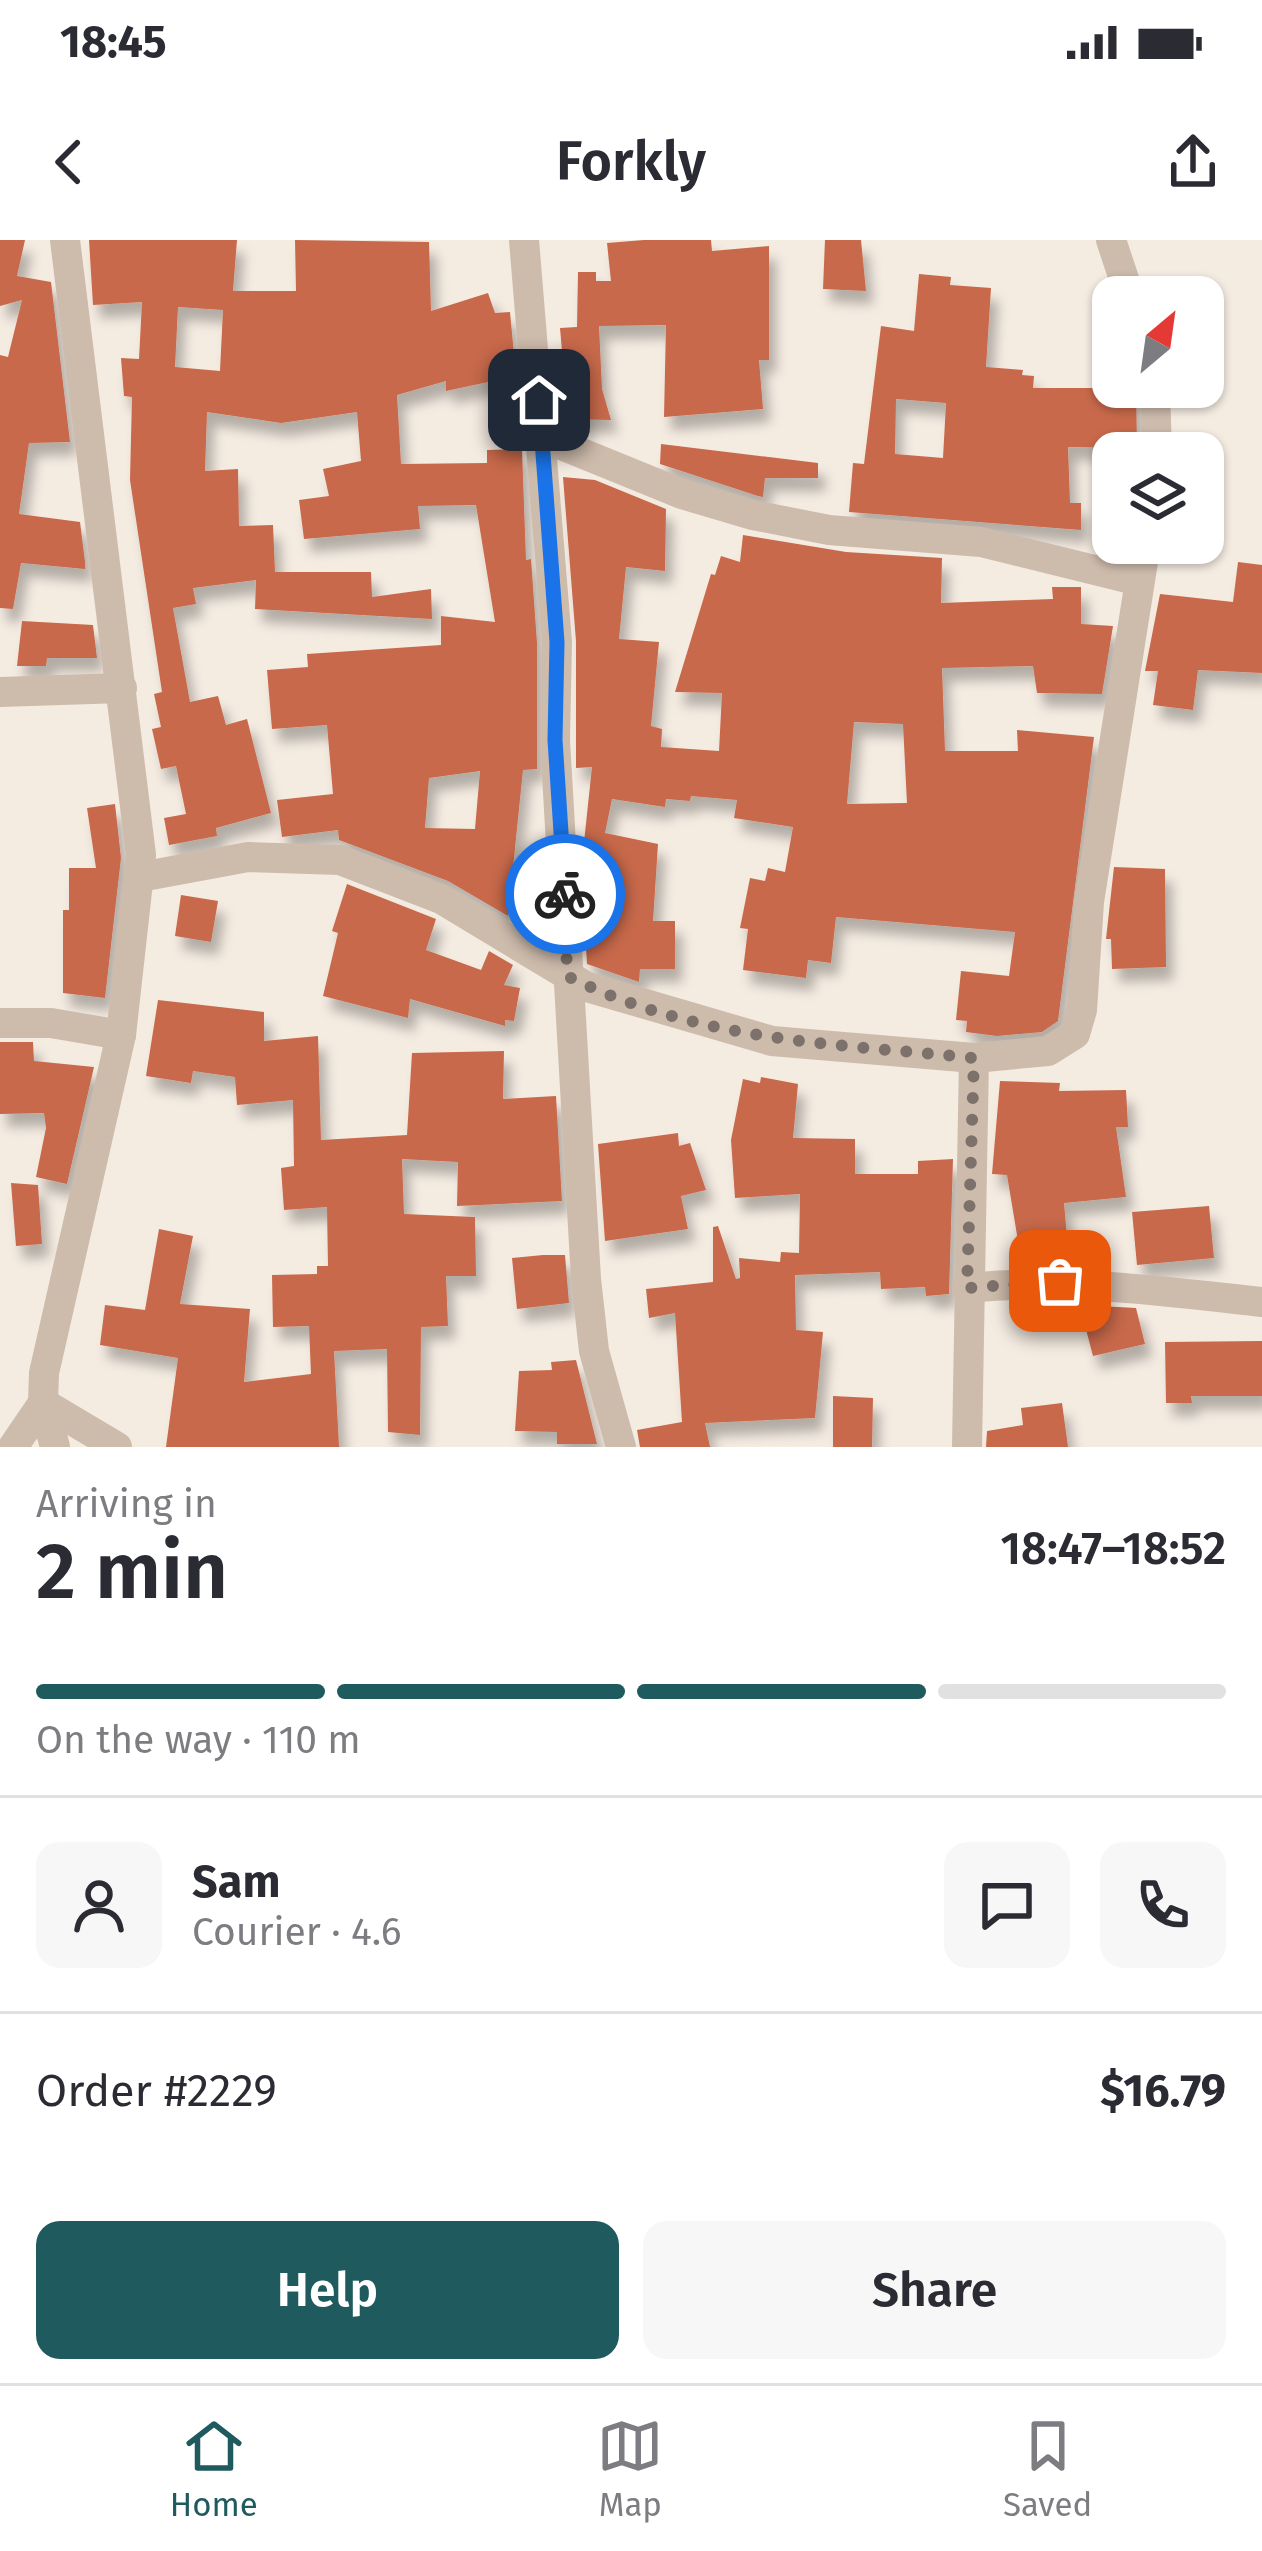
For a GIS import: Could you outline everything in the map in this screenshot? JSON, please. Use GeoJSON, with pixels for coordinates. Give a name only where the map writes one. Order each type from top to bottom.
{"type":"FeatureCollection","features":[{"type":"Feature","properties":{"kind":"street"},"geometry":{"type":"LineString","coordinates":[[55,1447],[43,1403],[50,1344],[121,1035],[140,877],[122,688],[86,438],[65,240]]}},
{"type":"Feature","properties":{"kind":"street"},"geometry":{"type":"LineString","coordinates":[[524,240],[557,642],[555,740],[590,1322],[621,1447]]}},
{"type":"Feature","properties":{"kind":"street"},"geometry":{"type":"LineString","coordinates":[[1111,240],[1123,276]]}},
{"type":"Feature","properties":{"kind":"street"},"geometry":{"type":"LineString","coordinates":[[542,437],[682,494],[753,515],[846,532],[980,542],[1139,581]]}},
{"type":"Feature","properties":{"kind":"street"},"geometry":{"type":"LineString","coordinates":[[140,877],[248,857],[340,860],[441,899],[567,976],[665,1013],[772,1041],[974,1058],[1048,1051],[1075,1034],[1082,1010],[1089,902],[1142,564]]}},
{"type":"Feature","properties":{"kind":"street"},"geometry":{"type":"LineString","coordinates":[[0,692],[122,688]]}},
{"type":"Feature","properties":{"kind":"street"},"geometry":{"type":"LineString","coordinates":[[0,1023],[51,1023],[121,1035]]}},
{"type":"Feature","properties":{"kind":"street"},"geometry":{"type":"LineString","coordinates":[[967,1447],[974,1058]]}},
{"type":"Feature","properties":{"kind":"street"},"geometry":{"type":"LineString","coordinates":[[967,1288],[1028,1282],[1116,1283],[1262,1302]]}},
{"type":"Feature","properties":{"kind":"street"},"geometry":{"type":"LineString","coordinates":[[13,1447],[43,1403]]}},
{"type":"Feature","properties":{"kind":"street"},"geometry":{"type":"LineString","coordinates":[[43,1403],[117,1447]]}},
{"type":"Feature","properties":{"kind":"building"},"geometry":{"type":"Polygon","coordinates":[[[0,240],[25,240],[17,276],[51,282],[70,442],[29,443],[19,514],[80,522],[85,562],[85,569],[21,563],[13,609],[0,608],[0,355],[8,357],[22,300],[0,306],[0,240]]]}},
{"type":"Feature","properties":{"kind":"building"},"geometry":{"type":"Polygon","coordinates":[[[89,240],[237,240],[233,291],[296,291],[295,240],[429,242],[431,311],[488,293],[495,313],[510,312],[516,376],[446,391],[446,381],[397,395],[401,464],[487,463],[487,450],[522,449],[526,560],[531,559],[537,643],[537,769],[523,770],[508,916],[448,881],[339,840],[338,830],[282,837],[277,800],[333,794],[327,725],[272,729],[267,670],[308,667],[307,654],[441,645],[441,616],[495,622],[476,505],[418,506],[420,529],[304,539],[299,500],[329,496],[323,469],[361,461],[357,412],[281,423],[207,412],[205,471],[238,469],[239,526],[273,525],[275,572],[371,572],[372,597],[431,589],[432,619],[255,609],[256,580],[193,588],[196,604],[173,608],[190,702],[218,696],[226,725],[247,719],[271,813],[216,828],[217,836],[169,845],[164,818],[186,814],[176,766],[161,769],[152,729],[161,727],[154,694],[162,692],[130,480],[132,397],[124,396],[121,358],[139,359],[142,302],[93,305],[89,240]],[[178,307],[175,367],[220,371],[223,310],[178,307]],[[480,771],[429,778],[425,828],[475,829],[480,771]]]}},
{"type":"Feature","properties":{"kind":"building"},"geometry":{"type":"Polygon","coordinates":[[[711,240],[712,251],[769,246],[769,360],[759,360],[763,409],[664,417],[666,325],[599,326],[602,389],[611,420],[567,419],[567,389],[562,373],[555,373],[553,352],[562,351],[560,328],[577,327],[578,272],[596,272],[596,281],[611,281],[607,243],[711,240]]]}},
{"type":"Feature","properties":{"kind":"building"},"geometry":{"type":"Polygon","coordinates":[[[825,240],[861,240],[866,291],[823,289],[825,240]]]}},
{"type":"Feature","properties":{"kind":"building"},"geometry":{"type":"Polygon","coordinates":[[[919,274],[951,277],[950,285],[991,288],[986,367],[1023,370],[1022,375],[1034,376],[1033,388],[1092,388],[1092,408],[1136,408],[1137,432],[1092,432],[1092,447],[1068,447],[1070,503],[1081,503],[1081,530],[849,512],[853,463],[864,464],[881,326],[914,331],[919,274]],[[896,399],[895,454],[943,458],[946,403],[896,399]]]}},
{"type":"Feature","properties":{"kind":"building"},"geometry":{"type":"Polygon","coordinates":[[[661,444],[818,463],[818,478],[765,478],[763,497],[758,496],[660,464],[661,444]]]}},
{"type":"Feature","properties":{"kind":"building"},"geometry":{"type":"Polygon","coordinates":[[[563,477],[595,480],[666,509],[665,571],[626,567],[619,639],[659,642],[651,726],[662,729],[661,747],[719,751],[722,693],[675,692],[711,574],[715,575],[721,556],[740,562],[743,535],[846,552],[942,558],[941,603],[1053,599],[1052,587],[1081,587],[1081,624],[1113,626],[1102,694],[1037,693],[1033,666],[942,668],[945,751],[1018,751],[1017,730],[1094,737],[1058,1021],[1042,1032],[997,1036],[966,1032],[967,1021],[956,1020],[961,971],[1009,976],[1015,932],[836,917],[831,963],[808,960],[806,978],[743,970],[748,929],[740,928],[750,878],[765,881],[768,868],[785,872],[793,827],[734,818],[737,800],[691,796],[690,801],[666,799],[665,807],[612,799],[605,833],[658,844],[653,921],[675,921],[675,969],[640,969],[639,982],[587,964],[585,930],[594,862],[582,861],[592,767],[576,768],[576,641],[563,477]],[[854,722],[847,804],[907,803],[903,724],[854,722]]]}},
{"type":"Feature","properties":{"kind":"building"},"geometry":{"type":"Polygon","coordinates":[[[1238,562],[1262,565],[1262,673],[1198,670],[1193,710],[1153,705],[1158,671],[1145,671],[1160,594],[1233,602],[1238,562]]]}},
{"type":"Feature","properties":{"kind":"building"},"geometry":{"type":"Polygon","coordinates":[[[22,621],[93,625],[97,658],[47,658],[46,666],[17,666],[22,621]]]}},
{"type":"Feature","properties":{"kind":"building"},"geometry":{"type":"Polygon","coordinates":[[[115,804],[121,858],[105,998],[63,993],[63,910],[69,910],[69,868],[96,868],[87,808],[115,804]]]}},
{"type":"Feature","properties":{"kind":"building"},"geometry":{"type":"Polygon","coordinates":[[[1114,867],[1165,869],[1166,967],[1112,969],[1111,939],[1106,939],[1114,867]]]}},
{"type":"Feature","properties":{"kind":"building"},"geometry":{"type":"Polygon","coordinates":[[[347,884],[436,919],[426,950],[481,970],[489,951],[513,965],[504,985],[520,988],[514,1021],[505,1020],[505,1026],[410,999],[408,1018],[323,996],[338,933],[332,931],[347,884]]]}},
{"type":"Feature","properties":{"kind":"building"},"geometry":{"type":"Polygon","coordinates":[[[181,895],[218,901],[211,942],[175,936],[181,895]]]}},
{"type":"Feature","properties":{"kind":"building"},"geometry":{"type":"Polygon","coordinates":[[[158,1000],[264,1012],[264,1041],[318,1036],[321,1140],[407,1135],[412,1053],[504,1051],[503,1099],[556,1096],[562,1201],[457,1206],[458,1162],[402,1159],[404,1214],[475,1217],[476,1276],[446,1276],[448,1326],[421,1327],[420,1435],[388,1432],[387,1349],[334,1351],[339,1447],[166,1447],[178,1358],[100,1345],[105,1305],[145,1310],[159,1229],[193,1236],[180,1304],[250,1309],[244,1382],[311,1374],[309,1326],[273,1327],[272,1275],[317,1274],[317,1266],[328,1266],[327,1207],[284,1210],[281,1168],[294,1166],[293,1100],[237,1105],[235,1077],[193,1071],[191,1083],[146,1076],[158,1000]]]}},
{"type":"Feature","properties":{"kind":"building"},"geometry":{"type":"Polygon","coordinates":[[[0,1042],[33,1042],[34,1061],[94,1067],[67,1184],[36,1177],[46,1128],[44,1113],[0,1114],[0,1042]]]}},
{"type":"Feature","properties":{"kind":"building"},"geometry":{"type":"Polygon","coordinates":[[[761,1077],[798,1084],[793,1138],[855,1139],[855,1174],[918,1174],[918,1161],[953,1159],[949,1294],[926,1296],[925,1287],[881,1289],[880,1272],[795,1275],[796,1330],[823,1332],[815,1418],[705,1423],[710,1447],[640,1447],[637,1430],[682,1422],[675,1313],[649,1318],[646,1289],[713,1282],[713,1227],[718,1226],[736,1279],[740,1278],[739,1258],[780,1262],[781,1252],[799,1253],[800,1194],[735,1198],[731,1140],[743,1079],[760,1083],[761,1077]]]}},
{"type":"Feature","properties":{"kind":"building"},"geometry":{"type":"Polygon","coordinates":[[[1000,1081],[1060,1083],[1059,1091],[1126,1090],[1128,1127],[1116,1127],[1126,1197],[1064,1203],[1067,1237],[1018,1241],[1007,1175],[992,1174],[1000,1081]]]}},
{"type":"Feature","properties":{"kind":"building"},"geometry":{"type":"Polygon","coordinates":[[[678,1133],[679,1146],[690,1143],[706,1190],[681,1196],[688,1229],[605,1241],[598,1144],[678,1133]]]}},
{"type":"Feature","properties":{"kind":"building"},"geometry":{"type":"Polygon","coordinates":[[[11,1183],[38,1185],[42,1244],[16,1246],[11,1183]]]}},
{"type":"Feature","properties":{"kind":"building"},"geometry":{"type":"Polygon","coordinates":[[[1209,1206],[1214,1258],[1137,1265],[1132,1212],[1209,1206]]]}},
{"type":"Feature","properties":{"kind":"building"},"geometry":{"type":"Polygon","coordinates":[[[565,1255],[569,1303],[517,1309],[512,1258],[565,1255]]]}},
{"type":"Feature","properties":{"kind":"building"},"geometry":{"type":"Polygon","coordinates":[[[1099,1306],[1136,1308],[1145,1344],[1093,1356],[1083,1318],[1100,1314],[1099,1306]]]}},
{"type":"Feature","properties":{"kind":"building"},"geometry":{"type":"Polygon","coordinates":[[[1262,1341],[1262,1396],[1191,1396],[1192,1403],[1166,1403],[1165,1342],[1262,1341]]]}},
{"type":"Feature","properties":{"kind":"building"},"geometry":{"type":"Polygon","coordinates":[[[576,1360],[597,1444],[557,1444],[557,1432],[515,1431],[519,1371],[552,1370],[551,1362],[576,1360]]]}},
{"type":"Feature","properties":{"kind":"building"},"geometry":{"type":"Polygon","coordinates":[[[833,1396],[873,1398],[872,1447],[833,1447],[833,1396]]]}},
{"type":"Feature","properties":{"kind":"building"},"geometry":{"type":"Polygon","coordinates":[[[1062,1403],[1068,1447],[986,1447],[987,1431],[1023,1425],[1021,1408],[1062,1403]]]}},
{"type":"Feature","properties":{"kind":"way so far"},"geometry":{"type":"LineString","coordinates":[[565,894],[567,976],[605,994],[772,1041],[974,1058],[967,1288],[1060,1281]]}},
{"type":"Feature","properties":{"kind":"route"},"geometry":{"type":"LineString","coordinates":[[539,400],[557,642],[555,740],[565,894]]}}]}
